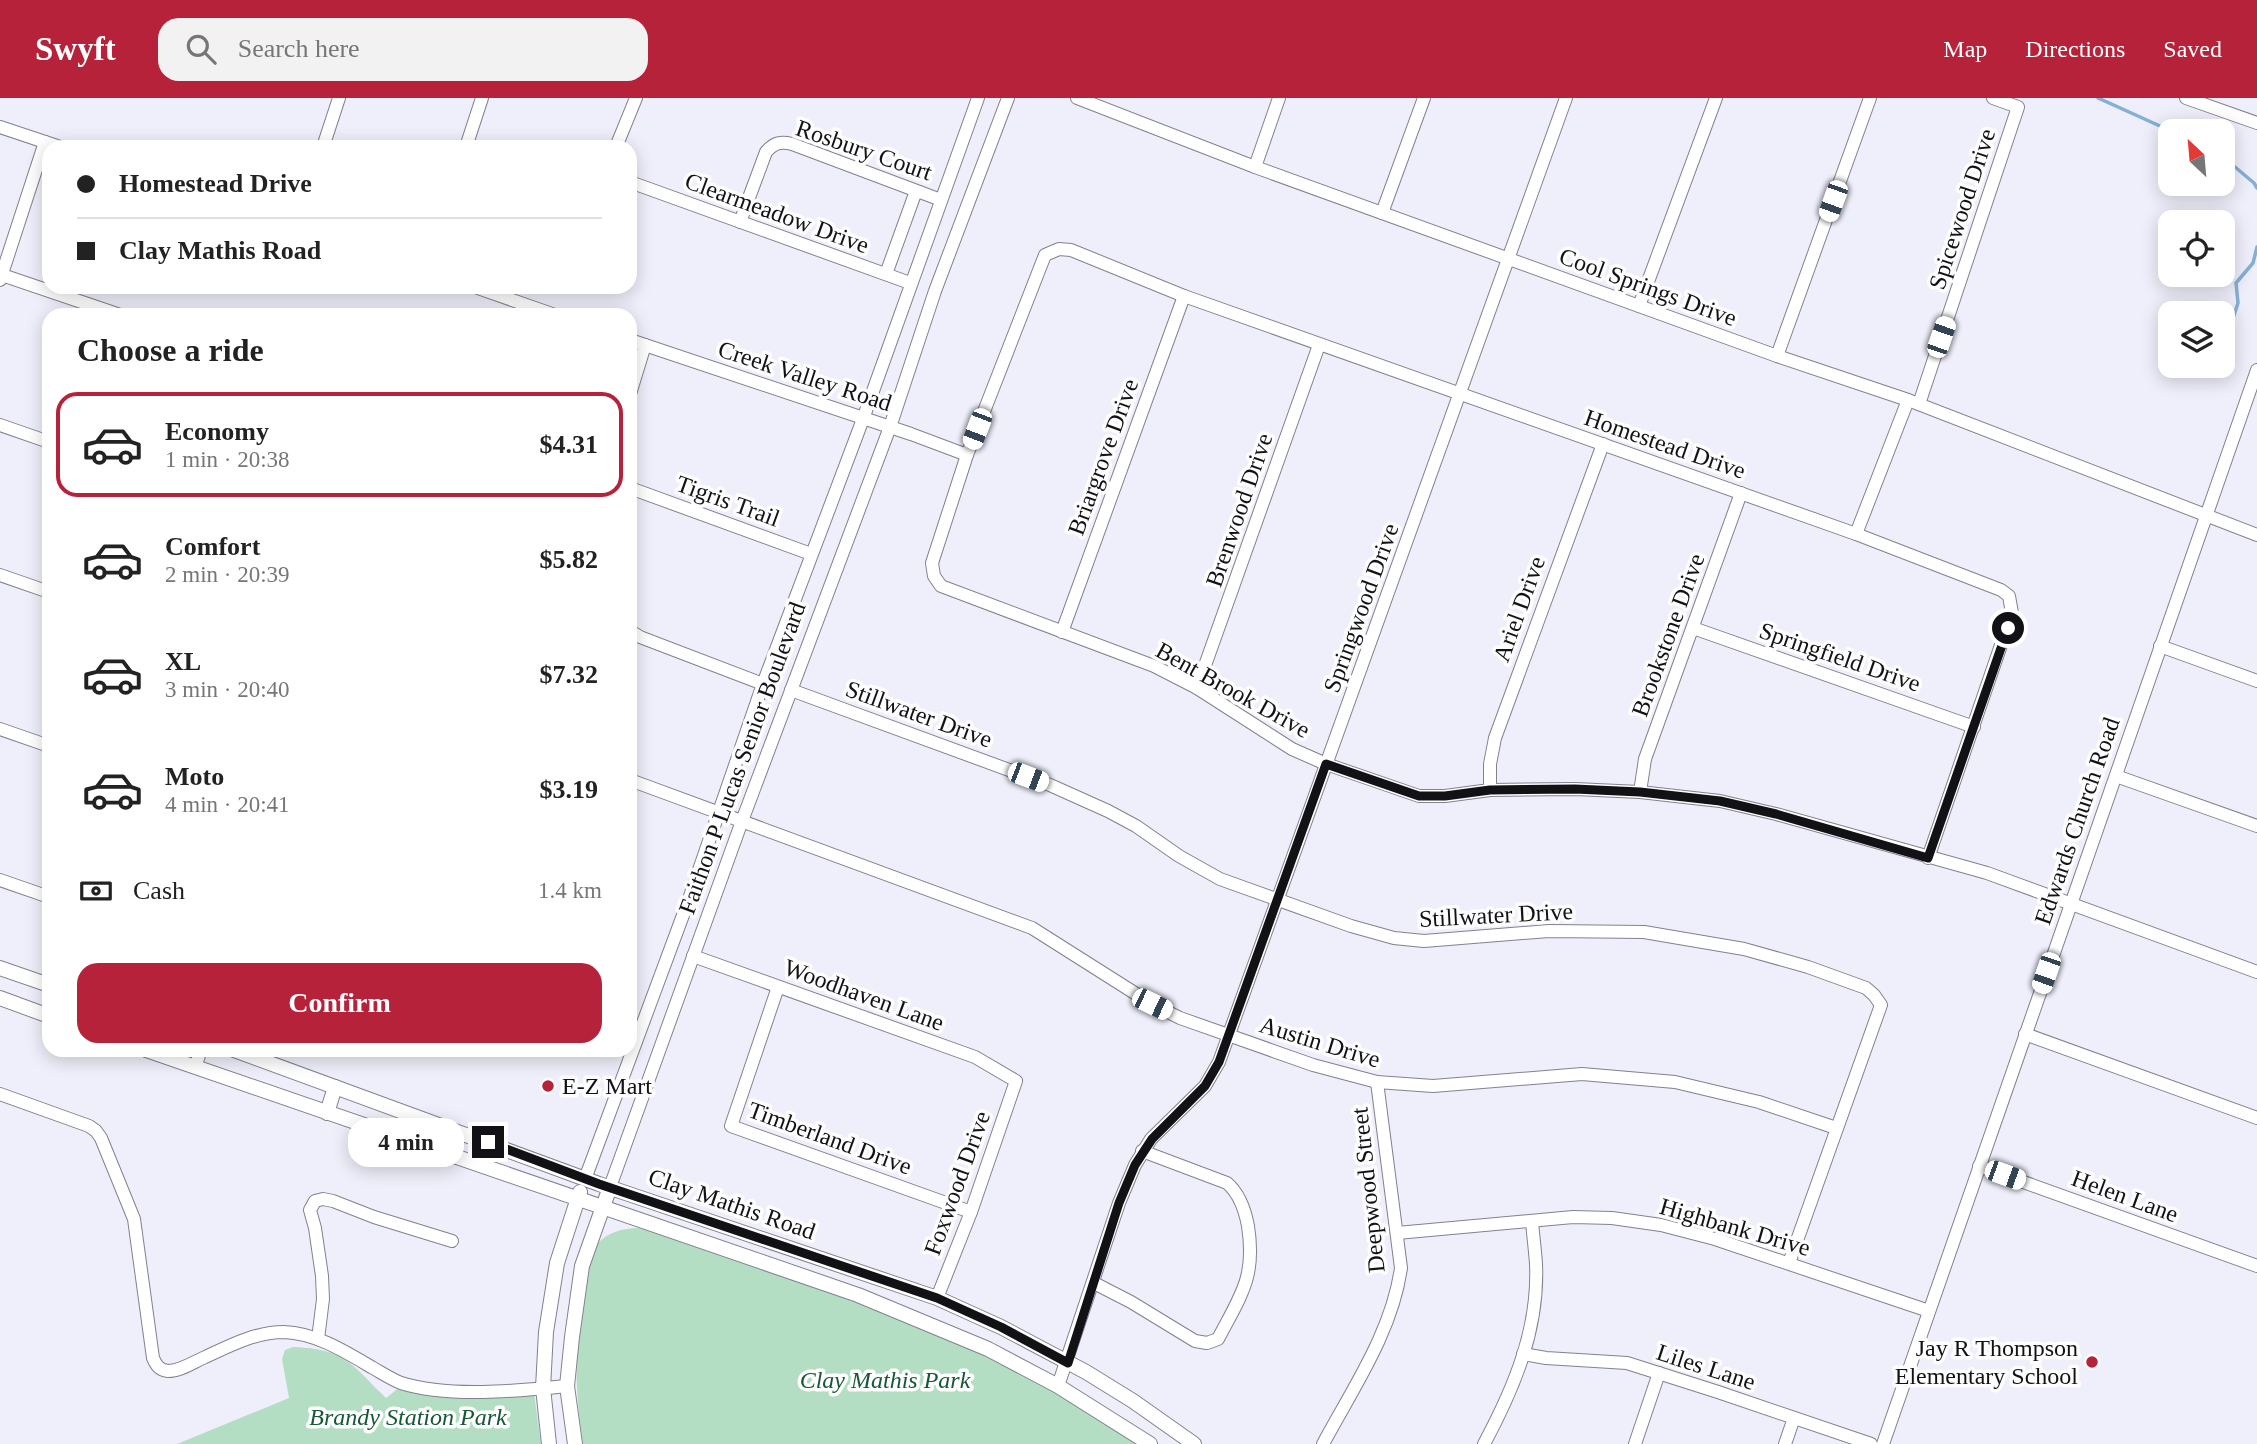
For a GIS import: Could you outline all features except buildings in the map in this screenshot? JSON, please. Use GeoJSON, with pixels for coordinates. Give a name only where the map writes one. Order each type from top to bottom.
{"type":"FeatureCollection","features":[{"type":"Feature","properties":{"kind":"main road"},"geometry":{"type":"LineString","coordinates":[[0,968],[42,983]]}},
{"type":"Feature","properties":{"kind":"main road"},"geometry":{"type":"LineString","coordinates":[[0,998],[42,1013]]}},
{"type":"Feature","properties":{"kind":"main road","name":"Clay Mathis Road"},"geometry":{"type":"LineString","coordinates":[[165,1057],[858,1295],[988,1349],[1058,1386],[1150,1444]]}},
{"type":"Feature","properties":{"kind":"main road","name":"Clay Mathis Road"},"geometry":{"type":"LineString","coordinates":[[253,1057],[585,1179],[937,1298],[1001,1327],[1068,1363],[1133,1401],[1194,1444]]}},
{"type":"Feature","properties":{"kind":"main road"},"geometry":{"type":"LineString","coordinates":[[327,1113],[335,1087]]}},
{"type":"Feature","properties":{"kind":"main road"},"geometry":{"type":"LineString","coordinates":[[431,1149],[439,1124]]}},
{"type":"Feature","properties":{"kind":"main road","name":"Faithon P Lucas Senior Boulevard"},"geometry":{"type":"LineString","coordinates":[[549,1444],[543,1388],[546,1332],[552,1290],[568,1224],[585,1179]]}},
{"type":"Feature","properties":{"kind":"main road","name":"Faithon P Lucas Senior Boulevard"},"geometry":{"type":"LineString","coordinates":[[575,1444],[567,1386],[582,1266],[610,1187]]}},
{"type":"Feature","properties":{"kind":"street"},"geometry":{"type":"LineString","coordinates":[[325,140],[339,98]]}},
{"type":"Feature","properties":{"kind":"street"},"geometry":{"type":"LineString","coordinates":[[468,140],[482,98]]}},
{"type":"Feature","properties":{"kind":"street"},"geometry":{"type":"LineString","coordinates":[[619,140],[636,98]]}},
{"type":"Feature","properties":{"kind":"street","name":"Faithon P Lucas Senior Boulevard"},"geometry":{"type":"LineString","coordinates":[[637,1038],[763,684],[863,419],[978,98]]}},
{"type":"Feature","properties":{"kind":"street","name":"Faithon P Lucas Senior Boulevard"},"geometry":{"type":"LineString","coordinates":[[610,1187],[742,821],[890,426],[935,290],[1008,98]]}},
{"type":"Feature","properties":{"kind":"street","name":"Cool Springs Drive"},"geometry":{"type":"LineString","coordinates":[[1077,98],[1096,101],[1255,167],[1777,356],[1913,402],[2257,535]]}},
{"type":"Feature","properties":{"kind":"street"},"geometry":{"type":"LineString","coordinates":[[1255,167],[1279,98]]}},
{"type":"Feature","properties":{"kind":"street"},"geometry":{"type":"LineString","coordinates":[[1382,213],[1424,98]]}},
{"type":"Feature","properties":{"kind":"street","name":"Springwood Drive"},"geometry":{"type":"LineString","coordinates":[[1058,1386],[1068,1363],[1119,1203],[1142,1151],[1205,1086],[1219,1062],[1566,98]]}},
{"type":"Feature","properties":{"kind":"street"},"geometry":{"type":"LineString","coordinates":[[1639,306],[1716,98]]}},
{"type":"Feature","properties":{"kind":"street"},"geometry":{"type":"LineString","coordinates":[[1777,356],[1870,98]]}},
{"type":"Feature","properties":{"kind":"street","name":"Spicewood Drive"},"geometry":{"type":"LineString","coordinates":[[1856,534],[1913,402],[2018,107],[1993,98]]}},
{"type":"Feature","properties":{"kind":"street"},"geometry":{"type":"LineString","coordinates":[[2186,98],[2257,123]]}},
{"type":"Feature","properties":{"kind":"street"},"geometry":{"type":"LineString","coordinates":[[0,127],[42,141]]}},
{"type":"Feature","properties":{"kind":"street","name":"Rosbury Court"},"geometry":{"type":"LineString","coordinates":[[740,222],[766,152],[780,142],[792,144],[941,200]]}},
{"type":"Feature","properties":{"kind":"street"},"geometry":{"type":"LineString","coordinates":[[42,154],[1,278],[42,291]]}},
{"type":"Feature","properties":{"kind":"street","name":"Clearmeadow Drive"},"geometry":{"type":"LineString","coordinates":[[637,185],[910,283]]}},
{"type":"Feature","properties":{"kind":"street"},"geometry":{"type":"LineString","coordinates":[[886,274],[916,191]]}},
{"type":"Feature","properties":{"kind":"street","name":"Homestead Drive"},"geometry":{"type":"LineString","coordinates":[[1045,255],[1059,249],[1071,250],[1184,296],[1319,345],[1856,534],[1987,583],[2009,596],[2012,613],[1928,858]]}},
{"type":"Feature","properties":{"kind":"street","name":"Bent Brook Drive"},"geometry":{"type":"LineString","coordinates":[[1045,255],[967,455],[932,563],[932,572],[941,586],[1154,666],[1197,688],[1292,749],[1326,764],[1419,796],[1445,796],[1490,790],[1575,789],[1640,792],[1720,801],[1987,873],[2257,972]]}},
{"type":"Feature","properties":{"kind":"street"},"geometry":{"type":"LineString","coordinates":[[52,294],[97,308]]}},
{"type":"Feature","properties":{"kind":"street"},"geometry":{"type":"LineString","coordinates":[[495,294],[535,308]]}},
{"type":"Feature","properties":{"kind":"street","name":"Briargrove Drive"},"geometry":{"type":"LineString","coordinates":[[1062,632],[1184,296]]}},
{"type":"Feature","properties":{"kind":"street"},"geometry":{"type":"LineString","coordinates":[[515,308],[517,302]]}},
{"type":"Feature","properties":{"kind":"street","name":"Creek Valley Road"},"geometry":{"type":"LineString","coordinates":[[637,342],[890,426],[967,455]]}},
{"type":"Feature","properties":{"kind":"street"},"geometry":{"type":"LineString","coordinates":[[637,371],[645,345]]}},
{"type":"Feature","properties":{"kind":"street","name":"Brenwood Drive"},"geometry":{"type":"LineString","coordinates":[[1197,688],[1319,345]]}},
{"type":"Feature","properties":{"kind":"street","name":"Edwards Church Road"},"geometry":{"type":"LineString","coordinates":[[1883,1444],[2257,370]]}},
{"type":"Feature","properties":{"kind":"street"},"geometry":{"type":"LineString","coordinates":[[0,425],[42,440]]}},
{"type":"Feature","properties":{"kind":"street","name":"Ariel Drive"},"geometry":{"type":"LineString","coordinates":[[1490,790],[1490,764],[1495,738],[1603,444]]}},
{"type":"Feature","properties":{"kind":"street","name":"Tigris Trail"},"geometry":{"type":"LineString","coordinates":[[637,491],[811,554]]}},
{"type":"Feature","properties":{"kind":"street","name":"Brookstone Drive"},"geometry":{"type":"LineString","coordinates":[[1640,792],[1646,759],[1741,493]]}},
{"type":"Feature","properties":{"kind":"street"},"geometry":{"type":"LineString","coordinates":[[0,575],[42,590]]}},
{"type":"Feature","properties":{"kind":"street","name":"Springfield Drive"},"geometry":{"type":"LineString","coordinates":[[1693,628],[1973,727]]}},
{"type":"Feature","properties":{"kind":"street"},"geometry":{"type":"LineString","coordinates":[[637,635],[763,684]]}},
{"type":"Feature","properties":{"kind":"street"},"geometry":{"type":"LineString","coordinates":[[2160,646],[2257,681]]}},
{"type":"Feature","properties":{"kind":"street","name":"Stillwater Drive"},"geometry":{"type":"LineString","coordinates":[[791,690],[1062,790],[1136,826],[1179,856],[1220,879],[1276,901],[1383,935],[1423,942],[1549,931],[1644,932],[1744,949],[1808,967],[1866,988],[1881,1005],[1789,1263]]}},
{"type":"Feature","properties":{"kind":"street"},"geometry":{"type":"LineString","coordinates":[[0,729],[42,744]]}},
{"type":"Feature","properties":{"kind":"street"},"geometry":{"type":"LineString","coordinates":[[2116,776],[2257,826]]}},
{"type":"Feature","properties":{"kind":"street","name":"Austin Drive"},"geometry":{"type":"LineString","coordinates":[[637,783],[1032,928],[1152,1004],[1180,1017],[1313,1065],[1377,1082],[1433,1086],[1582,1074],[1675,1082],[1759,1102],[1836,1128]]}},
{"type":"Feature","properties":{"kind":"street"},"geometry":{"type":"LineString","coordinates":[[0,880],[42,895]]}},
{"type":"Feature","properties":{"kind":"street","name":"Woodhaven Lane"},"geometry":{"type":"LineString","coordinates":[[693,956],[975,1057],[1016,1081]]}},
{"type":"Feature","properties":{"kind":"street"},"geometry":{"type":"LineString","coordinates":[[657,984],[680,993]]}},
{"type":"Feature","properties":{"kind":"street","name":"Timberland Drive"},"geometry":{"type":"LineString","coordinates":[[778,987],[731,1126],[971,1212]]}},
{"type":"Feature","properties":{"kind":"street"},"geometry":{"type":"LineString","coordinates":[[2025,1034],[2257,1118]]}},
{"type":"Feature","properties":{"kind":"street"},"geometry":{"type":"LineString","coordinates":[[195,1068],[199,1057]]}},
{"type":"Feature","properties":{"kind":"street","name":"Faithon P Lucas Senior Boulevard"},"geometry":{"type":"LineString","coordinates":[[585,1179],[630,1057]]}},
{"type":"Feature","properties":{"kind":"street","name":"Foxwood Drive"},"geometry":{"type":"LineString","coordinates":[[937,1298],[971,1212],[1016,1081]]}},
{"type":"Feature","properties":{"kind":"street","name":"Deepwood Street"},"geometry":{"type":"LineString","coordinates":[[1323,1444],[1379,1340],[1397,1293],[1401,1268],[1377,1082]]}},
{"type":"Feature","properties":{"kind":"street"},"geometry":{"type":"LineString","coordinates":[[0,1094],[89,1126],[96,1131],[134,1219],[153,1357],[161,1369],[174,1370],[184,1367],[257,1335],[282,1332],[318,1339],[400,1382],[412,1385],[462,1392],[567,1386]]}},
{"type":"Feature","properties":{"kind":"street"},"geometry":{"type":"LineString","coordinates":[[1094,1283],[1131,1302],[1187,1337],[1207,1343],[1219,1339],[1245,1287],[1250,1269],[1250,1243],[1246,1216],[1232,1188],[1227,1183],[1142,1151]]}},
{"type":"Feature","properties":{"kind":"street","name":"Helen Lane"},"geometry":{"type":"LineString","coordinates":[[1979,1166],[2257,1266]]}},
{"type":"Feature","properties":{"kind":"street"},"geometry":{"type":"LineString","coordinates":[[318,1339],[323,1300],[318,1249],[310,1210],[315,1201],[333,1201],[374,1217],[452,1241]]}},
{"type":"Feature","properties":{"kind":"street","name":"Highbank Drive"},"geometry":{"type":"LineString","coordinates":[[1397,1233],[1573,1217],[1612,1218],[1661,1225],[1715,1239],[1929,1311]]}},
{"type":"Feature","properties":{"kind":"street"},"geometry":{"type":"LineString","coordinates":[[1484,1444],[1505,1405],[1531,1330],[1536,1283],[1532,1221]]}},
{"type":"Feature","properties":{"kind":"street","name":"Liles Lane"},"geometry":{"type":"LineString","coordinates":[[1523,1354],[1627,1363],[1871,1444]]}},
{"type":"Feature","properties":{"kind":"street"},"geometry":{"type":"LineString","coordinates":[[1635,1444],[1659,1373]]}},
{"type":"Feature","properties":{"kind":"street"},"geometry":{"type":"LineString","coordinates":[[1785,1444],[1794,1418]]}},
{"type":"Feature","properties":{"kind":"green space","name":"Clay Mathis Park"},"geometry":{"type":"Polygon","coordinates":[[[636,1228],[648,1229],[816,1287],[900,1317],[982,1351],[1064,1394],[1142,1444],[583,1444],[576,1358],[579,1316],[590,1258],[595,1247],[610,1234],[636,1228]]]}},
{"type":"Feature","properties":{"kind":"green space","name":"Brandy Station Park"},"geometry":{"type":"Polygon","coordinates":[[[293,1347],[325,1351],[346,1360],[386,1398],[400,1387],[534,1393],[541,1444],[177,1444],[289,1398],[282,1359],[285,1350],[293,1347]]]}},
{"type":"Feature","properties":{"kind":"waterway"},"geometry":{"type":"LineString","coordinates":[[2098,98],[2158,125]]}},
{"type":"Feature","properties":{"kind":"waterway"},"geometry":{"type":"LineString","coordinates":[[2235,167],[2257,188]]}},
{"type":"Feature","properties":{"kind":"waterway"},"geometry":{"type":"LineString","coordinates":[[2235,312],[2238,303],[2236,283],[2253,263],[2257,247]]}},
{"type":"Feature","properties":{"kind":"place","name":"E-Z Mart"},"geometry":{"type":"Point","coordinates":[548,1086]}},
{"type":"Feature","properties":{"kind":"place","name":"Jay R Thompson Elementary School"},"geometry":{"type":"Point","coordinates":[2092,1362]}},
{"type":"Feature","properties":{"kind":"route"},"geometry":{"type":"LineString","coordinates":[[488,1142],[599,1184],[937,1298],[1001,1327],[1068,1363],[1119,1203],[1142,1151],[1205,1086],[1219,1062],[1326,764],[1419,796],[1445,796],[1490,790],[1575,789],[1640,792],[1720,801],[1776,814],[1928,858],[2008,628]]}}]}
